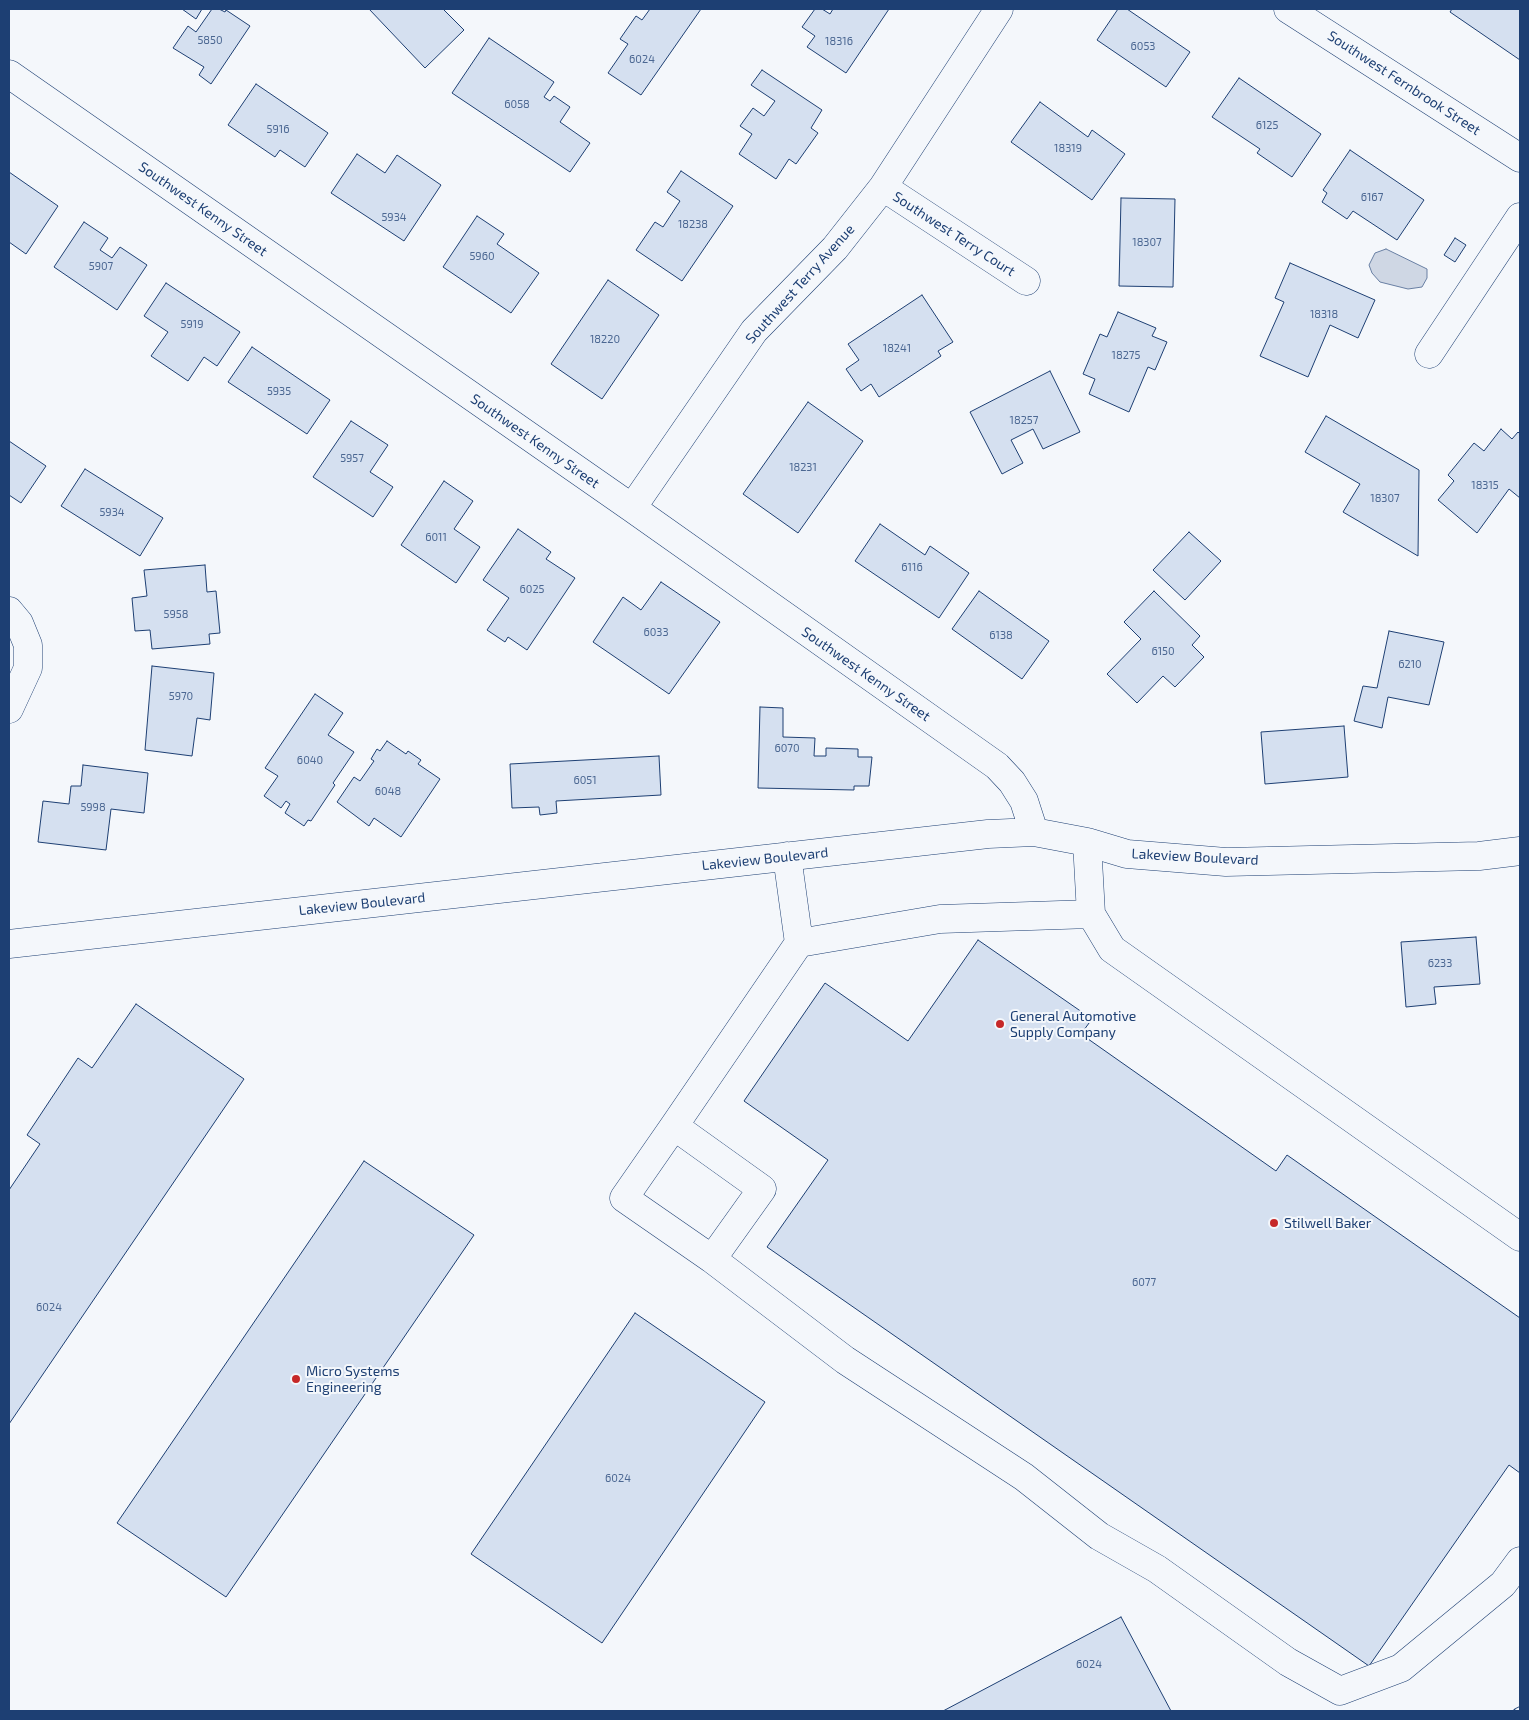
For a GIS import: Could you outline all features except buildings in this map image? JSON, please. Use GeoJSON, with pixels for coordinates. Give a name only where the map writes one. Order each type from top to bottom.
{"type":"FeatureCollection","features":[{"type":"Feature","properties":{"kind":"street","name":"Southwest Terry Avenue"},"geometry":{"type":"LineString","coordinates":[[632,508],[754,331],[835,248],[883,186],[999,9]]}},
{"type":"Feature","properties":{"kind":"street","name":"Southwest Fernbrook Street"},"geometry":{"type":"LineString","coordinates":[[1288,9],[1520,158]]}},
{"type":"Feature","properties":{"kind":"street","name":"Southwest Kenny Street"},"geometry":{"type":"LineString","coordinates":[[9,74],[632,508],[997,766],[1012,782],[1024,801],[1034,832]]}},
{"type":"Feature","properties":{"kind":"street","name":"Southwest Terry Court"},"geometry":{"type":"LineString","coordinates":[[883,186],[1026,281]]}},
{"type":"Feature","properties":{"kind":"street"},"geometry":{"type":"LineString","coordinates":[[1429,354],[1520,217]]}},
{"type":"Feature","properties":{"kind":"street"},"geometry":{"type":"LineString","coordinates":[[9,611],[19,623],[28,645],[28,668],[9,709]]}},
{"type":"Feature","properties":{"kind":"street","name":"Lakeview Boulevard"},"geometry":{"type":"LineString","coordinates":[[9,944],[988,834],[1034,832],[1087,842],[1127,854],[1226,862],[1469,856],[1520,851]]}},
{"type":"Feature","properties":{"kind":"street"},"geometry":{"type":"LineString","coordinates":[[1087,842],[1091,914],[1112,949],[1520,1237]]}},
{"type":"Feature","properties":{"kind":"street"},"geometry":{"type":"LineString","coordinates":[[787,856],[799,943],[624,1198],[712,1259],[844,1360],[1024,1478],[1099,1536],[1157,1568],[1288,1662],[1340,1692],[1402,1668],[1503,1584],[1520,1561]]}},
{"type":"Feature","properties":{"kind":"street"},"geometry":{"type":"LineString","coordinates":[[799,943],[940,920],[1091,914]]}},
{"type":"Feature","properties":{"kind":"street"},"geometry":{"type":"LineString","coordinates":[[674,1126],[762,1189],[712,1259]]}},
{"type":"Feature","properties":{"kind":"shaded area"},"geometry":{"type":"Polygon","coordinates":[[[1386,249],[1427,269],[1427,278],[1422,287],[1408,289],[1380,282],[1372,273],[1369,265],[1375,253],[1386,249]]]}},
{"type":"Feature","properties":{"kind":"railway"},"geometry":{"type":"LineString","coordinates":[[1516,1711],[1520,1709]]}},
{"type":"Feature","properties":{"kind":"place","name":"General Automotive Supply Company"},"geometry":{"type":"Point","coordinates":[1000,1024]}},
{"type":"Feature","properties":{"kind":"place","name":"Stilwell Baker"},"geometry":{"type":"Point","coordinates":[1274,1223]}},
{"type":"Feature","properties":{"kind":"place","name":"Micro Systems Engineering"},"geometry":{"type":"Point","coordinates":[296,1379]}}]}
